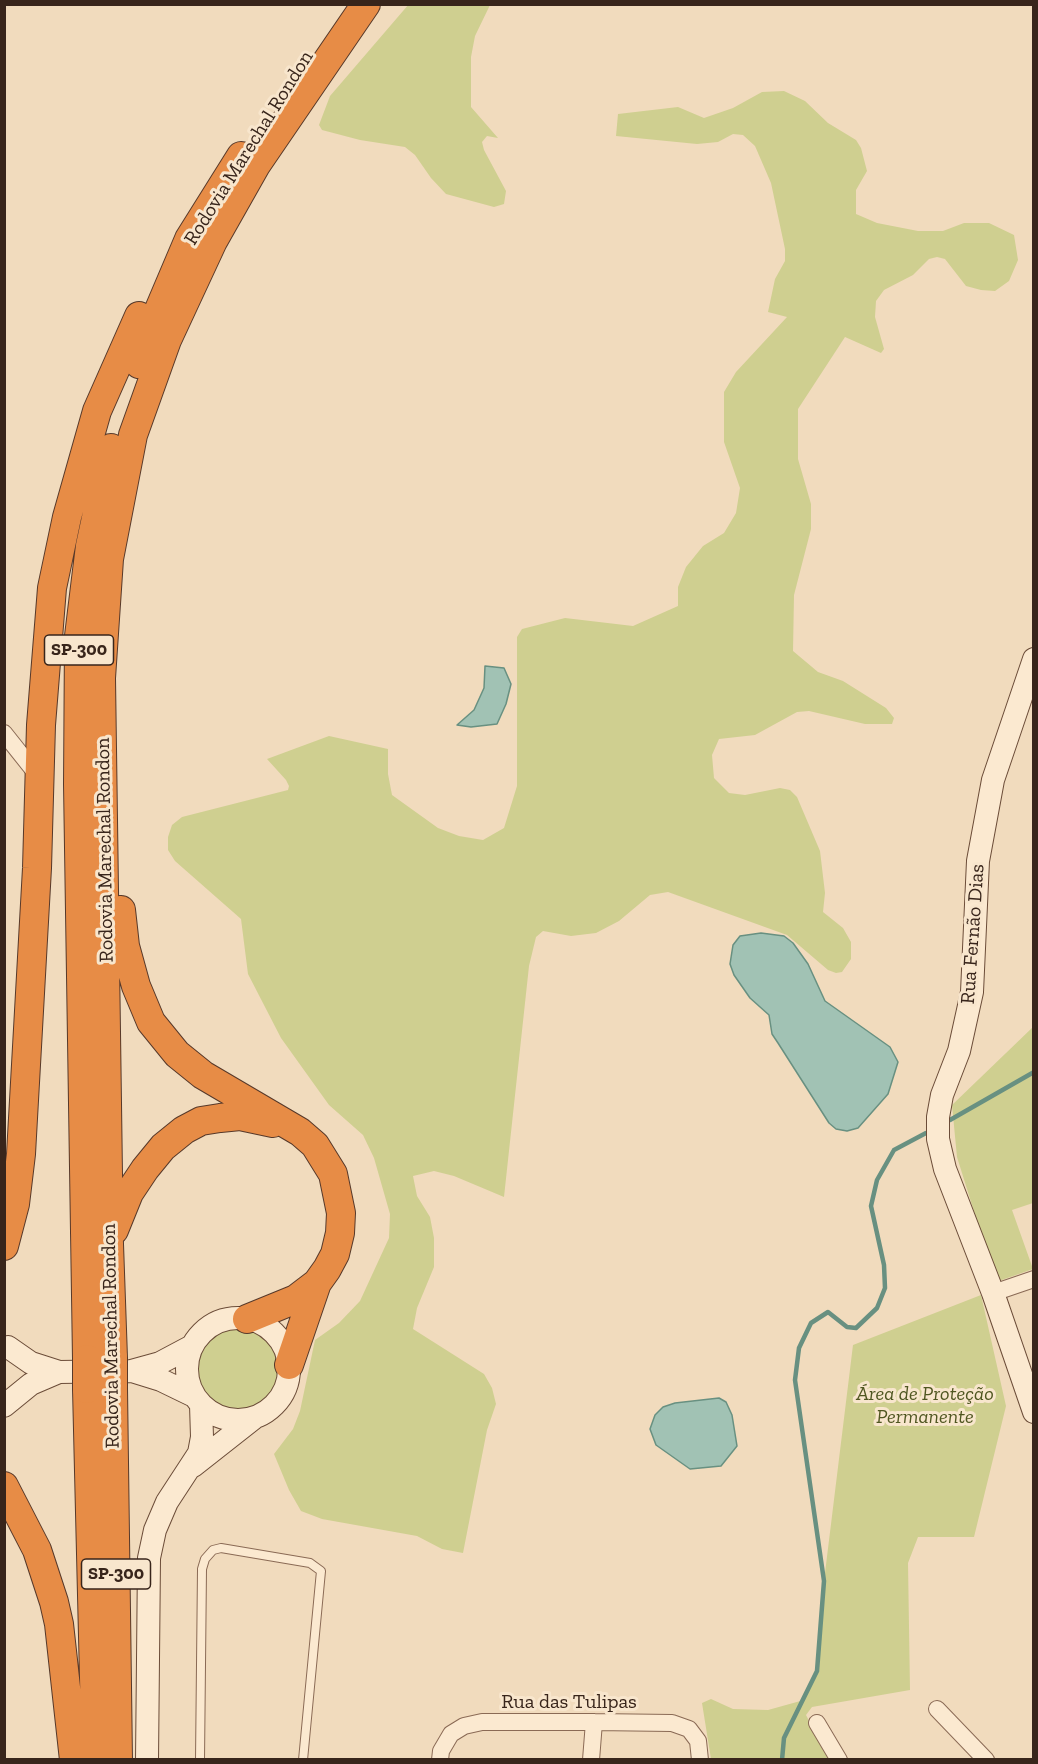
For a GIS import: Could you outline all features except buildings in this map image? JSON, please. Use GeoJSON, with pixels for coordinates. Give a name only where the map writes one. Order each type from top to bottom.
{"type":"FeatureCollection","features":[{"type":"Feature","properties":{"kind":"highway","name":"Rodovia Marechal Rondon"},"geometry":{"type":"LineString","coordinates":[[118,1760],[106,1373],[78,784],[80,636],[90,546],[113,439],[154,319],[198,223],[342,4]]}},
{"type":"Feature","properties":{"kind":"highway","name":"Rodovia Marechal Rondon"},"geometry":{"type":"LineString","coordinates":[[96,1760],[109,1244],[101,678],[109,559],[134,435],[168,340],[213,241],[256,165],[366,4]]}},
{"type":"Feature","properties":{"kind":"highway"},"geometry":{"type":"LineString","coordinates":[[4,1246],[15,1204],[20,1162],[41,725],[52,588],[67,517],[97,411],[129,334],[162,274],[198,223]]}},
{"type":"Feature","properties":{"kind":"highway"},"geometry":{"type":"LineString","coordinates":[[104,765],[125,946],[136,986],[151,1022],[177,1054],[203,1075],[293,1127],[315,1144],[325,1159],[338,1192],[340,1233],[335,1254],[317,1283],[289,1365]]}},
{"type":"Feature","properties":{"kind":"highway"},"geometry":{"type":"LineString","coordinates":[[109,1244],[129,1193],[163,1147],[184,1130],[201,1121],[240,1116],[293,1127]]}},
{"type":"Feature","properties":{"kind":"highway"},"geometry":{"type":"LineString","coordinates":[[248,1319],[286,1304],[317,1283]]}},
{"type":"Feature","properties":{"kind":"highway"},"geometry":{"type":"LineString","coordinates":[[4,1486],[37,1550],[54,1602],[59,1624],[74,1760]]}},
{"type":"Feature","properties":{"kind":"main road","name":"Rua Fernão Dias"},"geometry":{"type":"LineString","coordinates":[[1033,1411],[993,1293],[945,1169],[938,1139],[938,1117],[942,1095],[959,1051],[972,992],[978,861],[993,780],[1034,659]]}},
{"type":"Feature","properties":{"kind":"main road"},"geometry":{"type":"LineString","coordinates":[[106,1373],[160,1363],[192,1346],[210,1327],[221,1321],[248,1319],[263,1325],[276,1335],[285,1349],[289,1365],[288,1381],[281,1396],[270,1409],[256,1417],[192,1467],[167,1502],[155,1530],[149,1558],[147,1760]]}},
{"type":"Feature","properties":{"kind":"main road"},"geometry":{"type":"LineString","coordinates":[[6,1345],[31,1363],[59,1372],[106,1373],[161,1380],[198,1400],[213,1414],[226,1419],[241,1420],[256,1417]]}},
{"type":"Feature","properties":{"kind":"main road"},"geometry":{"type":"LineString","coordinates":[[6,1345],[16,1375],[14,1389],[6,1404]]}},
{"type":"Feature","properties":{"kind":"main road"},"geometry":{"type":"LineString","coordinates":[[192,1346],[187,1371],[198,1400],[202,1437],[192,1467]]}},
{"type":"Feature","properties":{"kind":"main road"},"geometry":{"type":"LineString","coordinates":[[6,1404],[31,1384],[59,1372]]}},
{"type":"Feature","properties":{"kind":"street"},"geometry":{"type":"LineString","coordinates":[[6,734],[29,734],[41,725]]}},
{"type":"Feature","properties":{"kind":"street"},"geometry":{"type":"LineString","coordinates":[[6,734],[40,777]]}},
{"type":"Feature","properties":{"kind":"street"},"geometry":{"type":"LineString","coordinates":[[993,1293],[1034,1279]]}},
{"type":"Feature","properties":{"kind":"street"},"geometry":{"type":"LineString","coordinates":[[937,1709],[986,1760]]}},
{"type":"Feature","properties":{"kind":"street","name":"Rua das Tulipas"},"geometry":{"type":"LineString","coordinates":[[440,1760],[441,1751],[450,1734],[464,1726],[482,1722],[594,1722],[672,1723],[689,1729],[698,1741],[700,1760]]}},
{"type":"Feature","properties":{"kind":"street"},"geometry":{"type":"LineString","coordinates":[[591,1760],[594,1722]]}},
{"type":"Feature","properties":{"kind":"street"},"geometry":{"type":"LineString","coordinates":[[817,1723],[839,1760]]}},
{"type":"Feature","properties":{"kind":"lane"},"geometry":{"type":"LineString","coordinates":[[200,1760],[202,1569],[213,1550],[221,1548],[310,1563],[321,1571],[303,1760]]}},
{"type":"Feature","properties":{"kind":"green space"},"geometry":{"type":"Polygon","coordinates":[[[409,4],[490,5],[475,36],[471,57],[471,107],[498,138],[487,136],[482,142],[506,191],[504,204],[494,207],[446,194],[415,155],[405,147],[360,140],[322,130],[319,125],[330,96],[409,4]]]}},
{"type":"Feature","properties":{"kind":"green space"},"geometry":{"type":"Polygon","coordinates":[[[784,91],[805,101],[828,123],[856,140],[861,148],[867,171],[856,190],[856,214],[877,223],[918,231],[943,231],[964,223],[989,223],[1014,235],[1018,260],[1009,281],[995,291],[966,286],[945,259],[937,257],[929,259],[913,275],[884,290],[876,301],[875,317],[884,349],[881,353],[845,337],[798,409],[798,459],[811,504],[811,529],[794,595],[793,651],[818,672],[843,681],[886,708],[894,718],[892,724],[865,724],[809,711],[797,712],[755,735],[719,739],[712,755],[714,778],[729,793],[745,795],[780,788],[790,790],[797,797],[820,851],[825,893],[823,912],[843,928],[851,942],[851,959],[842,972],[836,973],[828,970],[787,935],[668,892],[650,895],[619,921],[596,933],[571,936],[543,931],[536,937],[529,966],[504,1197],[454,1176],[434,1171],[413,1176],[417,1196],[430,1217],[434,1238],[434,1267],[417,1308],[413,1329],[484,1374],[492,1388],[496,1404],[487,1430],[463,1553],[442,1549],[417,1536],[322,1519],[301,1511],[289,1490],[274,1454],[293,1429],[300,1411],[315,1340],[339,1323],[360,1301],[389,1238],[390,1214],[374,1158],[363,1135],[329,1105],[281,1038],[248,974],[241,919],[175,861],[168,850],[168,837],[172,825],[182,817],[288,790],[286,780],[267,759],[329,736],[388,749],[388,774],[392,795],[438,828],[459,836],[483,840],[504,828],[517,786],[517,637],[522,629],[565,618],[633,626],[678,606],[678,587],[686,567],[703,546],[724,533],[736,513],[740,488],[724,442],[724,392],[736,372],[787,317],[768,312],[775,279],[785,261],[785,249],[771,183],[755,146],[743,135],[733,134],[718,142],[697,144],[616,136],[618,114],[678,107],[704,118],[733,108],[762,92],[784,91]]]}},
{"type":"Feature","properties":{"kind":"green space"},"geometry":{"type":"Polygon","coordinates":[[[1033,1027],[1033,1203],[1012,1210],[1033,1269],[996,1282],[957,1157],[952,1105],[1033,1027]]]}},
{"type":"Feature","properties":{"kind":"green space","name":"Área de Proteção Permanente"},"geometry":{"type":"Polygon","coordinates":[[[981,1295],[1006,1406],[974,1537],[918,1537],[908,1563],[910,1690],[812,1707],[806,1715],[829,1759],[711,1759],[702,1703],[711,1699],[733,1709],[768,1710],[804,1700],[817,1671],[824,1581],[853,1345],[981,1295]]]}},
{"type":"Feature","properties":{"kind":"green space"},"geometry":{"type":"Polygon","coordinates":[[[230,1327],[246,1327],[269,1339],[278,1353],[281,1370],[278,1387],[269,1401],[246,1413],[230,1413],[214,1406],[202,1394],[195,1378],[195,1362],[202,1346],[214,1334],[230,1327]]]}},
{"type":"Feature","properties":{"kind":"shaded area"},"geometry":{"type":"Polygon","coordinates":[[[485,666],[504,668],[511,684],[506,704],[497,724],[471,727],[457,725],[474,710],[484,688],[485,666]]]}},
{"type":"Feature","properties":{"kind":"shaded area"},"geometry":{"type":"Polygon","coordinates":[[[761,933],[784,936],[793,943],[808,964],[825,1001],[890,1047],[898,1062],[888,1094],[858,1128],[847,1131],[836,1129],[829,1123],[772,1034],[769,1015],[750,998],[734,975],[730,964],[733,945],[740,936],[761,933]]]}},
{"type":"Feature","properties":{"kind":"shaded area"},"geometry":{"type":"Polygon","coordinates":[[[719,1398],[726,1402],[732,1415],[737,1446],[721,1466],[690,1469],[656,1445],[650,1429],[655,1415],[663,1407],[675,1403],[719,1398]]]}},
{"type":"Feature","properties":{"kind":"waterway"},"geometry":{"type":"LineString","coordinates":[[950,1120],[1034,1072]]}},
{"type":"Feature","properties":{"kind":"waterway"},"geometry":{"type":"LineString","coordinates":[[782,1760],[784,1738],[817,1671],[824,1581],[795,1380],[799,1348],[811,1323],[828,1312],[847,1327],[856,1328],[877,1308],[885,1288],[884,1265],[871,1206],[877,1180],[894,1150],[926,1133]]}}]}
